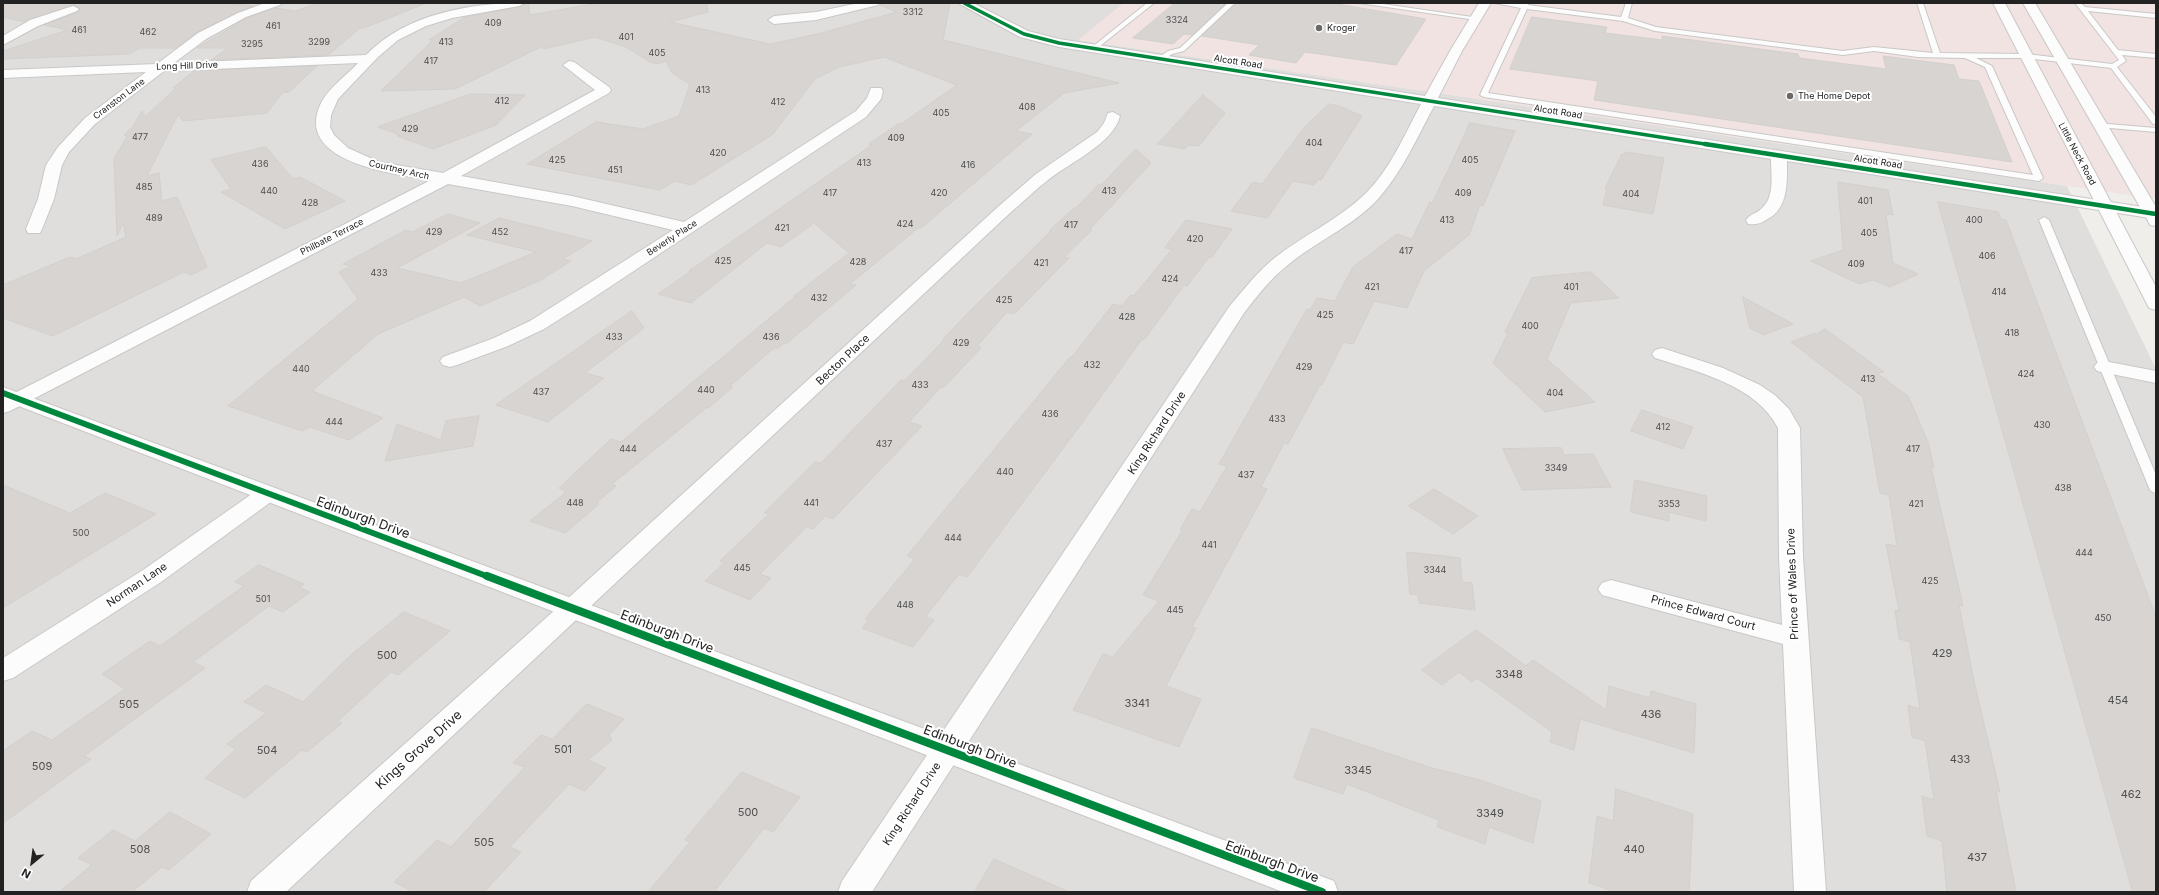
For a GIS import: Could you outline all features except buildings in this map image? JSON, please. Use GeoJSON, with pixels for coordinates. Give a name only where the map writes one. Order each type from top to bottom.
{"type":"FeatureCollection","features":[{"type":"Feature","properties":{"kind":"street","name":"Cranston Lane"},"geometry":{"type":"LineString","coordinates":[[34,229],[46,199],[54,165],[63,150],[90,121],[202,36],[221,26],[276,3]]}},
{"type":"Feature","properties":{"kind":"street","name":"Courtney Arch"},"geometry":{"type":"LineString","coordinates":[[519,3],[462,12],[426,22],[394,37],[370,59],[328,103],[323,115],[323,129],[331,143],[354,158],[376,166],[572,201],[686,228]]}},
{"type":"Feature","properties":{"kind":"street"},"geometry":{"type":"LineString","coordinates":[[774,20],[816,16],[874,3]]}},
{"type":"Feature","properties":{"kind":"street","name":"Alcott Road"},"geometry":{"type":"LineString","coordinates":[[964,3],[1024,34],[1058,43],[2105,206],[2154,216]]}},
{"type":"Feature","properties":{"kind":"street","name":"Little Neck Road"},"geometry":{"type":"LineString","coordinates":[[1999,3],[2156,304]]}},
{"type":"Feature","properties":{"kind":"street"},"geometry":{"type":"LineString","coordinates":[[2029,3],[2099,125],[2154,216]]}},
{"type":"Feature","properties":{"kind":"street"},"geometry":{"type":"LineString","coordinates":[[3,41],[34,23],[73,9]]}},
{"type":"Feature","properties":{"kind":"street","name":"King Richard Drive"},"geometry":{"type":"LineString","coordinates":[[854,892],[1236,311],[1257,284],[1283,260],[1359,208],[1372,196],[1396,166],[1456,51],[1481,11]]}},
{"type":"Feature","properties":{"kind":"street","name":"Long Hill Drive"},"geometry":{"type":"LineString","coordinates":[[3,74],[370,59]]}},
{"type":"Feature","properties":{"kind":"street","name":"Philbate Terrace"},"geometry":{"type":"LineString","coordinates":[[8,400],[445,179],[604,90],[604,88],[569,65]]}},
{"type":"Feature","properties":{"kind":"street","name":"Beverly Place"},"geometry":{"type":"LineString","coordinates":[[450,361],[501,342],[537,325],[861,114],[874,99],[876,90]]}},
{"type":"Feature","properties":{"kind":"street","name":"Becton Place"},"geometry":{"type":"LineString","coordinates":[[574,608],[1005,208],[1042,177],[1102,134],[1111,124],[1113,116]]}},
{"type":"Feature","properties":{"kind":"street"},"geometry":{"type":"LineString","coordinates":[[1754,220],[1771,211],[1777,202],[1779,155]]}},
{"type":"Feature","properties":{"kind":"street","name":"Prince of Wales Drive"},"geometry":{"type":"LineString","coordinates":[[1662,354],[1704,368],[1761,394],[1777,407],[1787,420],[1789,428],[1795,638],[1810,892]]}},
{"type":"Feature","properties":{"kind":"street"},"geometry":{"type":"LineString","coordinates":[[2104,367],[2156,377]]}},
{"type":"Feature","properties":{"kind":"street","name":"Edinburgh Drive"},"geometry":{"type":"LineString","coordinates":[[8,400],[574,608],[1322,892]]}},
{"type":"Feature","properties":{"kind":"street","name":"Norman Lane"},"geometry":{"type":"LineString","coordinates":[[3,671],[152,576],[267,494]]}},
{"type":"Feature","properties":{"kind":"street","name":"Prince Edward Court"},"geometry":{"type":"LineString","coordinates":[[1612,589],[1795,638]]}},
{"type":"Feature","properties":{"kind":"street","name":"Kings Grove Drive"},"geometry":{"type":"LineString","coordinates":[[263,892],[574,608]]}},
{"type":"Feature","properties":{"kind":"lane"},"geometry":{"type":"LineString","coordinates":[[1093,48],[1151,3]]}},
{"type":"Feature","properties":{"kind":"lane"},"geometry":{"type":"LineString","coordinates":[[1160,59],[1170,52],[1182,50],[1232,3]]}},
{"type":"Feature","properties":{"kind":"lane"},"geometry":{"type":"LineString","coordinates":[[1362,3],[1481,11]]}},
{"type":"Feature","properties":{"kind":"lane"},"geometry":{"type":"LineString","coordinates":[[1497,3],[1525,5],[1624,19],[1655,29],[1843,53],[1874,50],[1937,55],[2026,56],[2113,66],[2123,61],[2078,3]]}},
{"type":"Feature","properties":{"kind":"lane"},"geometry":{"type":"LineString","coordinates":[[1624,19],[1629,3]]}},
{"type":"Feature","properties":{"kind":"lane"},"geometry":{"type":"LineString","coordinates":[[1920,3],[1937,55]]}},
{"type":"Feature","properties":{"kind":"lane"},"geometry":{"type":"LineString","coordinates":[[1525,5],[1484,95],[2039,178],[1988,66],[1965,55]]}},
{"type":"Feature","properties":{"kind":"lane"},"geometry":{"type":"LineString","coordinates":[[2083,9],[2156,16]]}},
{"type":"Feature","properties":{"kind":"lane"},"geometry":{"type":"LineString","coordinates":[[2116,52],[2156,56]]}},
{"type":"Feature","properties":{"kind":"lane"},"geometry":{"type":"LineString","coordinates":[[2113,66],[2156,122]]}},
{"type":"Feature","properties":{"kind":"lane"},"geometry":{"type":"LineString","coordinates":[[2099,125],[2156,130]]}},
{"type":"Feature","properties":{"kind":"lane"},"geometry":{"type":"LineString","coordinates":[[1779,155],[1780,140]]}},
{"type":"Feature","properties":{"kind":"lane"},"geometry":{"type":"LineString","coordinates":[[2044,220],[2156,490]]}},
{"type":"Feature","properties":{"kind":"shaded area"},"geometry":{"type":"Polygon","coordinates":[[[3,3],[1124,3],[1079,40],[2067,186],[2156,369],[2156,892],[3,892],[3,3]]]}},
{"type":"Feature","properties":{"kind":"shaded area"},"geometry":{"type":"Polygon","coordinates":[[[1124,3],[2156,3],[2156,199],[1078,40],[1124,3]]]}},
{"type":"Feature","properties":{"kind":"cycle path"},"geometry":{"type":"LineString","coordinates":[[964,3],[1024,34],[1059,43],[2156,214]]}},
{"type":"Feature","properties":{"kind":"cycle path"},"geometry":{"type":"LineString","coordinates":[[3,393],[1322,892]]}},
{"type":"Feature","properties":{"kind":"place","name":"Kroger"},"geometry":{"type":"Point","coordinates":[1319,28]}},
{"type":"Feature","properties":{"kind":"place","name":"The Home Depot"},"geometry":{"type":"Point","coordinates":[1790,96]}}]}
